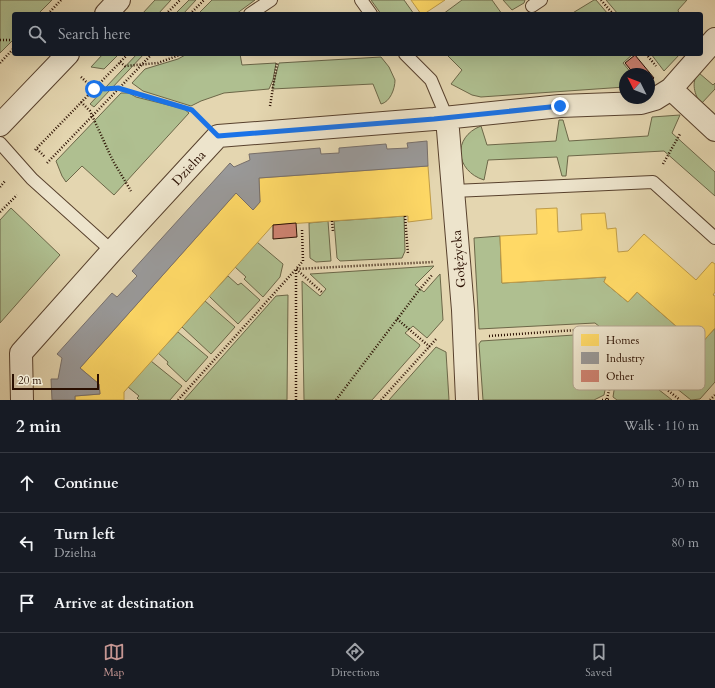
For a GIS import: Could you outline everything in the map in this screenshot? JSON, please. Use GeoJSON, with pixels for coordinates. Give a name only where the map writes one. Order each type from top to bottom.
{"type":"FeatureCollection","features":[{"type":"Feature","properties":{"kind":"street"},"geometry":{"type":"LineString","coordinates":[[108,12],[119,0]]}},
{"type":"Feature","properties":{"kind":"street"},"geometry":{"type":"LineString","coordinates":[[703,53],[715,39]]}},
{"type":"Feature","properties":{"kind":"street"},"geometry":{"type":"LineString","coordinates":[[0,125],[66,56]]}},
{"type":"Feature","properties":{"kind":"street"},"geometry":{"type":"LineString","coordinates":[[218,136],[447,118],[560,106],[641,103],[655,99],[671,89],[700,56]]}},
{"type":"Feature","properties":{"kind":"street"},"geometry":{"type":"LineString","coordinates":[[671,89],[715,130]]}},
{"type":"Feature","properties":{"kind":"street","name":"Gołężycka"},"geometry":{"type":"LineString","coordinates":[[447,118],[463,310],[463,338],[467,400]]}},
{"type":"Feature","properties":{"kind":"street","name":"Dzielna"},"geometry":{"type":"LineString","coordinates":[[22,400],[22,353],[112,251],[218,136]]}},
{"type":"Feature","properties":{"kind":"lane"},"geometry":{"type":"LineString","coordinates":[[253,12],[271,0]]}},
{"type":"Feature","properties":{"kind":"lane"},"geometry":{"type":"LineString","coordinates":[[361,0],[370,12]]}},
{"type":"Feature","properties":{"kind":"lane"},"geometry":{"type":"LineString","coordinates":[[407,56],[432,80],[447,118]]}},
{"type":"Feature","properties":{"kind":"lane"},"geometry":{"type":"LineString","coordinates":[[0,143],[32,179],[112,251]]}},
{"type":"Feature","properties":{"kind":"lane"},"geometry":{"type":"LineString","coordinates":[[453,190],[653,182],[715,238]]}},
{"type":"Feature","properties":{"kind":"path"},"geometry":{"type":"LineString","coordinates":[[50,12],[61,0]]}},
{"type":"Feature","properties":{"kind":"path"},"geometry":{"type":"LineString","coordinates":[[168,12],[180,0]]}},
{"type":"Feature","properties":{"kind":"path"},"geometry":{"type":"LineString","coordinates":[[192,12],[204,0]]}},
{"type":"Feature","properties":{"kind":"path"},"geometry":{"type":"LineString","coordinates":[[601,0],[611,12]]}},
{"type":"Feature","properties":{"kind":"path"},"geometry":{"type":"LineString","coordinates":[[0,40],[12,40]]}},
{"type":"Feature","properties":{"kind":"path"},"geometry":{"type":"LineString","coordinates":[[0,63],[12,50]]}},
{"type":"Feature","properties":{"kind":"path"},"geometry":{"type":"LineString","coordinates":[[34,152],[126,56]]}},
{"type":"Feature","properties":{"kind":"path"},"geometry":{"type":"LineString","coordinates":[[0,212],[150,56]]}},
{"type":"Feature","properties":{"kind":"path"},"geometry":{"type":"LineString","coordinates":[[120,62],[125,66],[158,63],[177,56]]}},
{"type":"Feature","properties":{"kind":"path"},"geometry":{"type":"LineString","coordinates":[[269,110],[277,63]]}},
{"type":"Feature","properties":{"kind":"path"},"geometry":{"type":"LineString","coordinates":[[79,75],[94,89]]}},
{"type":"Feature","properties":{"kind":"path"},"geometry":{"type":"LineString","coordinates":[[99,84],[104,89],[118,88],[192,110],[218,136]]}},
{"type":"Feature","properties":{"kind":"path"},"geometry":{"type":"LineString","coordinates":[[81,102],[93,116],[114,161],[145,215]]}},
{"type":"Feature","properties":{"kind":"path"},"geometry":{"type":"LineString","coordinates":[[653,182],[677,137],[699,115]]}},
{"type":"Feature","properties":{"kind":"path"},"geometry":{"type":"LineString","coordinates":[[36,149],[45,157]]}},
{"type":"Feature","properties":{"kind":"path"},"geometry":{"type":"LineString","coordinates":[[405,216],[408,254]]}},
{"type":"Feature","properties":{"kind":"path"},"geometry":{"type":"LineString","coordinates":[[332,221],[333,232]]}},
{"type":"Feature","properties":{"kind":"path"},"geometry":{"type":"LineString","coordinates":[[178,400],[303,261],[302,230]]}},
{"type":"Feature","properties":{"kind":"path"},"geometry":{"type":"LineString","coordinates":[[296,269],[436,262]]}},
{"type":"Feature","properties":{"kind":"path"},"geometry":{"type":"LineString","coordinates":[[296,269],[323,293]]}},
{"type":"Feature","properties":{"kind":"path"},"geometry":{"type":"LineString","coordinates":[[296,269],[296,400]]}},
{"type":"Feature","properties":{"kind":"path"},"geometry":{"type":"LineString","coordinates":[[336,400],[428,280]]}},
{"type":"Feature","properties":{"kind":"path"},"geometry":{"type":"LineString","coordinates":[[381,400],[463,310]]}},
{"type":"Feature","properties":{"kind":"path"},"geometry":{"type":"LineString","coordinates":[[397,319],[430,346]]}},
{"type":"Feature","properties":{"kind":"path"},"geometry":{"type":"LineString","coordinates":[[463,338],[573,330]]}},
{"type":"Feature","properties":{"kind":"path"},"geometry":{"type":"LineString","coordinates":[[602,400],[608,400],[610,390]]}},
{"type":"Feature","properties":{"kind":"path"},"geometry":{"type":"LineString","coordinates":[[667,390],[680,400]]}},
{"type":"Feature","properties":{"kind":"path"},"geometry":{"type":"LineString","coordinates":[[710,400],[715,394]]}},
{"type":"Feature","properties":{"kind":"green space"},"geometry":{"type":"Polygon","coordinates":[[[0,0],[52,0],[40,12],[12,12],[12,41],[0,53],[0,0]]]}},
{"type":"Feature","properties":{"kind":"green space"},"geometry":{"type":"Polygon","coordinates":[[[155,0],[171,0],[160,12],[144,12],[155,0]]]}},
{"type":"Feature","properties":{"kind":"green space"},"geometry":{"type":"Polygon","coordinates":[[[189,0],[196,0],[185,12],[177,12],[189,0]]]}},
{"type":"Feature","properties":{"kind":"green space"},"geometry":{"type":"Polygon","coordinates":[[[212,0],[255,0],[239,12],[200,12],[212,0]]]}},
{"type":"Feature","properties":{"kind":"green space"},"geometry":{"type":"Polygon","coordinates":[[[371,0],[404,0],[413,12],[380,12],[371,0]]]}},
{"type":"Feature","properties":{"kind":"green space"},"geometry":{"type":"Polygon","coordinates":[[[462,0],[492,0],[501,12],[446,12],[462,0]]]}},
{"type":"Feature","properties":{"kind":"green space"},"geometry":{"type":"Polygon","coordinates":[[[503,0],[525,0],[524,3],[512,10],[503,0]]]}},
{"type":"Feature","properties":{"kind":"green space"},"geometry":{"type":"Polygon","coordinates":[[[596,0],[606,12],[574,12],[596,0]]]}},
{"type":"Feature","properties":{"kind":"green space"},"geometry":{"type":"Polygon","coordinates":[[[606,0],[687,0],[678,10],[678,12],[616,12],[606,0]]]}},
{"type":"Feature","properties":{"kind":"green space"},"geometry":{"type":"Polygon","coordinates":[[[101,56],[117,56],[104,69],[91,67],[101,56]]]}},
{"type":"Feature","properties":{"kind":"green space"},"geometry":{"type":"Polygon","coordinates":[[[135,56],[142,56],[94,107],[90,104],[135,56]]]}},
{"type":"Feature","properties":{"kind":"green space"},"geometry":{"type":"Polygon","coordinates":[[[183,56],[240,56],[242,65],[276,63],[273,80],[269,89],[224,93],[191,106],[143,91],[132,83],[145,69],[183,56]]]}},
{"type":"Feature","properties":{"kind":"green space"},"geometry":{"type":"Polygon","coordinates":[[[448,56],[631,56],[623,63],[627,68],[619,68],[619,87],[481,97],[472,95],[451,84],[462,70],[448,56]]]}},
{"type":"Feature","properties":{"kind":"green space"},"geometry":{"type":"Polygon","coordinates":[[[653,56],[678,56],[664,71],[653,56]]]}},
{"type":"Feature","properties":{"kind":"green space"},"geometry":{"type":"Polygon","coordinates":[[[381,57],[389,67],[395,80],[391,95],[387,101],[381,104],[373,84],[272,89],[279,63],[381,57]]]}},
{"type":"Feature","properties":{"kind":"green space"},"geometry":{"type":"Polygon","coordinates":[[[699,73],[713,85],[715,83],[715,89],[701,104],[694,88],[696,76],[699,73]]]}},
{"type":"Feature","properties":{"kind":"green space"},"geometry":{"type":"Polygon","coordinates":[[[121,93],[129,93],[136,97],[184,109],[189,113],[114,195],[82,166],[66,182],[56,161],[121,93]]]}},
{"type":"Feature","properties":{"kind":"green space"},"geometry":{"type":"Polygon","coordinates":[[[680,115],[672,133],[715,172],[715,196],[664,151],[568,156],[566,176],[562,176],[557,157],[488,160],[484,180],[474,176],[467,169],[461,154],[465,138],[472,131],[481,126],[487,145],[556,141],[559,120],[563,120],[569,141],[648,136],[652,117],[680,115]]]}},
{"type":"Feature","properties":{"kind":"green space"},"geometry":{"type":"Polygon","coordinates":[[[11,208],[60,255],[0,323],[0,220],[11,208]]]}},
{"type":"Feature","properties":{"kind":"green space"},"geometry":{"type":"Polygon","coordinates":[[[404,216],[405,251],[402,258],[340,261],[337,258],[334,221],[404,216]]]}},
{"type":"Feature","properties":{"kind":"green space"},"geometry":{"type":"Polygon","coordinates":[[[328,221],[331,261],[316,262],[310,258],[309,223],[328,221]]]}},
{"type":"Feature","properties":{"kind":"green space"},"geometry":{"type":"Polygon","coordinates":[[[500,236],[502,283],[606,277],[604,282],[628,302],[637,292],[676,326],[599,326],[595,323],[479,329],[474,238],[500,236]]]}},
{"type":"Feature","properties":{"kind":"green space"},"geometry":{"type":"Polygon","coordinates":[[[257,242],[283,264],[280,277],[263,297],[244,279],[246,277],[235,267],[257,242]]]}},
{"type":"Feature","properties":{"kind":"green space"},"geometry":{"type":"Polygon","coordinates":[[[434,266],[415,285],[424,292],[440,274],[443,320],[427,338],[413,326],[405,333],[420,345],[372,400],[304,400],[302,281],[320,296],[326,289],[310,274],[434,266]]]}},
{"type":"Feature","properties":{"kind":"green space"},"geometry":{"type":"Polygon","coordinates":[[[228,276],[238,285],[241,283],[260,300],[238,324],[209,296],[228,276]]]}},
{"type":"Feature","properties":{"kind":"green space"},"geometry":{"type":"Polygon","coordinates":[[[288,295],[287,400],[184,400],[276,296],[288,295]]]}},
{"type":"Feature","properties":{"kind":"green space"},"geometry":{"type":"Polygon","coordinates":[[[205,301],[235,327],[211,354],[182,327],[205,301]]]}},
{"type":"Feature","properties":{"kind":"green space"},"geometry":{"type":"Polygon","coordinates":[[[715,328],[715,382],[700,399],[691,400],[679,390],[705,390],[705,339],[715,328]]]}},
{"type":"Feature","properties":{"kind":"green space"},"geometry":{"type":"Polygon","coordinates":[[[178,332],[208,357],[186,382],[158,353],[178,332]]]}},
{"type":"Feature","properties":{"kind":"green space"},"geometry":{"type":"Polygon","coordinates":[[[573,335],[573,390],[605,390],[604,395],[594,400],[483,400],[479,344],[481,341],[573,335]]]}},
{"type":"Feature","properties":{"kind":"green space"},"geometry":{"type":"Polygon","coordinates":[[[436,347],[446,352],[449,400],[389,400],[436,347]]]}},
{"type":"Feature","properties":{"kind":"green space"},"geometry":{"type":"Polygon","coordinates":[[[151,361],[182,386],[170,400],[139,400],[137,398],[139,396],[128,387],[151,361]]]}},
{"type":"Feature","properties":{"kind":"green space"},"geometry":{"type":"Polygon","coordinates":[[[614,390],[659,390],[672,400],[617,400],[613,397],[614,390]]]}},
{"type":"Feature","properties":{"kind":"building: Homes"},"geometry":{"type":"Polygon","coordinates":[[[411,0],[445,0],[427,12],[420,12],[411,0]]]}},
{"type":"Feature","properties":{"kind":"building: Homes"},"geometry":{"type":"Polygon","coordinates":[[[428,166],[432,219],[408,222],[408,216],[405,216],[273,225],[124,392],[124,400],[75,400],[75,396],[100,394],[99,384],[80,368],[236,193],[253,210],[260,202],[259,178],[428,166]]]}},
{"type":"Feature","properties":{"kind":"building: Homes"},"geometry":{"type":"Polygon","coordinates":[[[557,208],[558,232],[582,230],[581,214],[605,213],[607,229],[616,228],[618,252],[628,251],[644,234],[696,280],[712,262],[715,264],[715,292],[713,295],[715,296],[715,328],[705,339],[705,326],[676,326],[637,292],[628,302],[604,282],[606,277],[502,283],[500,236],[537,234],[536,209],[557,208]]]}},
{"type":"Feature","properties":{"kind":"building: Industry"},"geometry":{"type":"Polygon","coordinates":[[[427,141],[428,166],[259,178],[260,202],[253,210],[236,193],[80,368],[99,384],[100,394],[75,396],[75,400],[52,400],[51,379],[58,379],[62,358],[57,354],[112,293],[117,297],[137,276],[132,271],[230,163],[234,167],[250,160],[249,154],[320,148],[321,154],[339,153],[339,148],[386,144],[387,149],[408,148],[407,143],[427,141]]]}},
{"type":"Feature","properties":{"kind":"building: Other"},"geometry":{"type":"Polygon","coordinates":[[[636,56],[646,68],[629,68],[625,63],[636,56]]]}},
{"type":"Feature","properties":{"kind":"building: Other"},"geometry":{"type":"Polygon","coordinates":[[[296,223],[297,237],[273,239],[273,225],[296,223]]]}},
{"type":"Feature","properties":{"kind":"route"},"geometry":{"type":"LineString","coordinates":[[94,89],[99,84],[104,89],[118,88],[153,97],[192,110],[218,136],[434,119],[560,106]]}}]}
